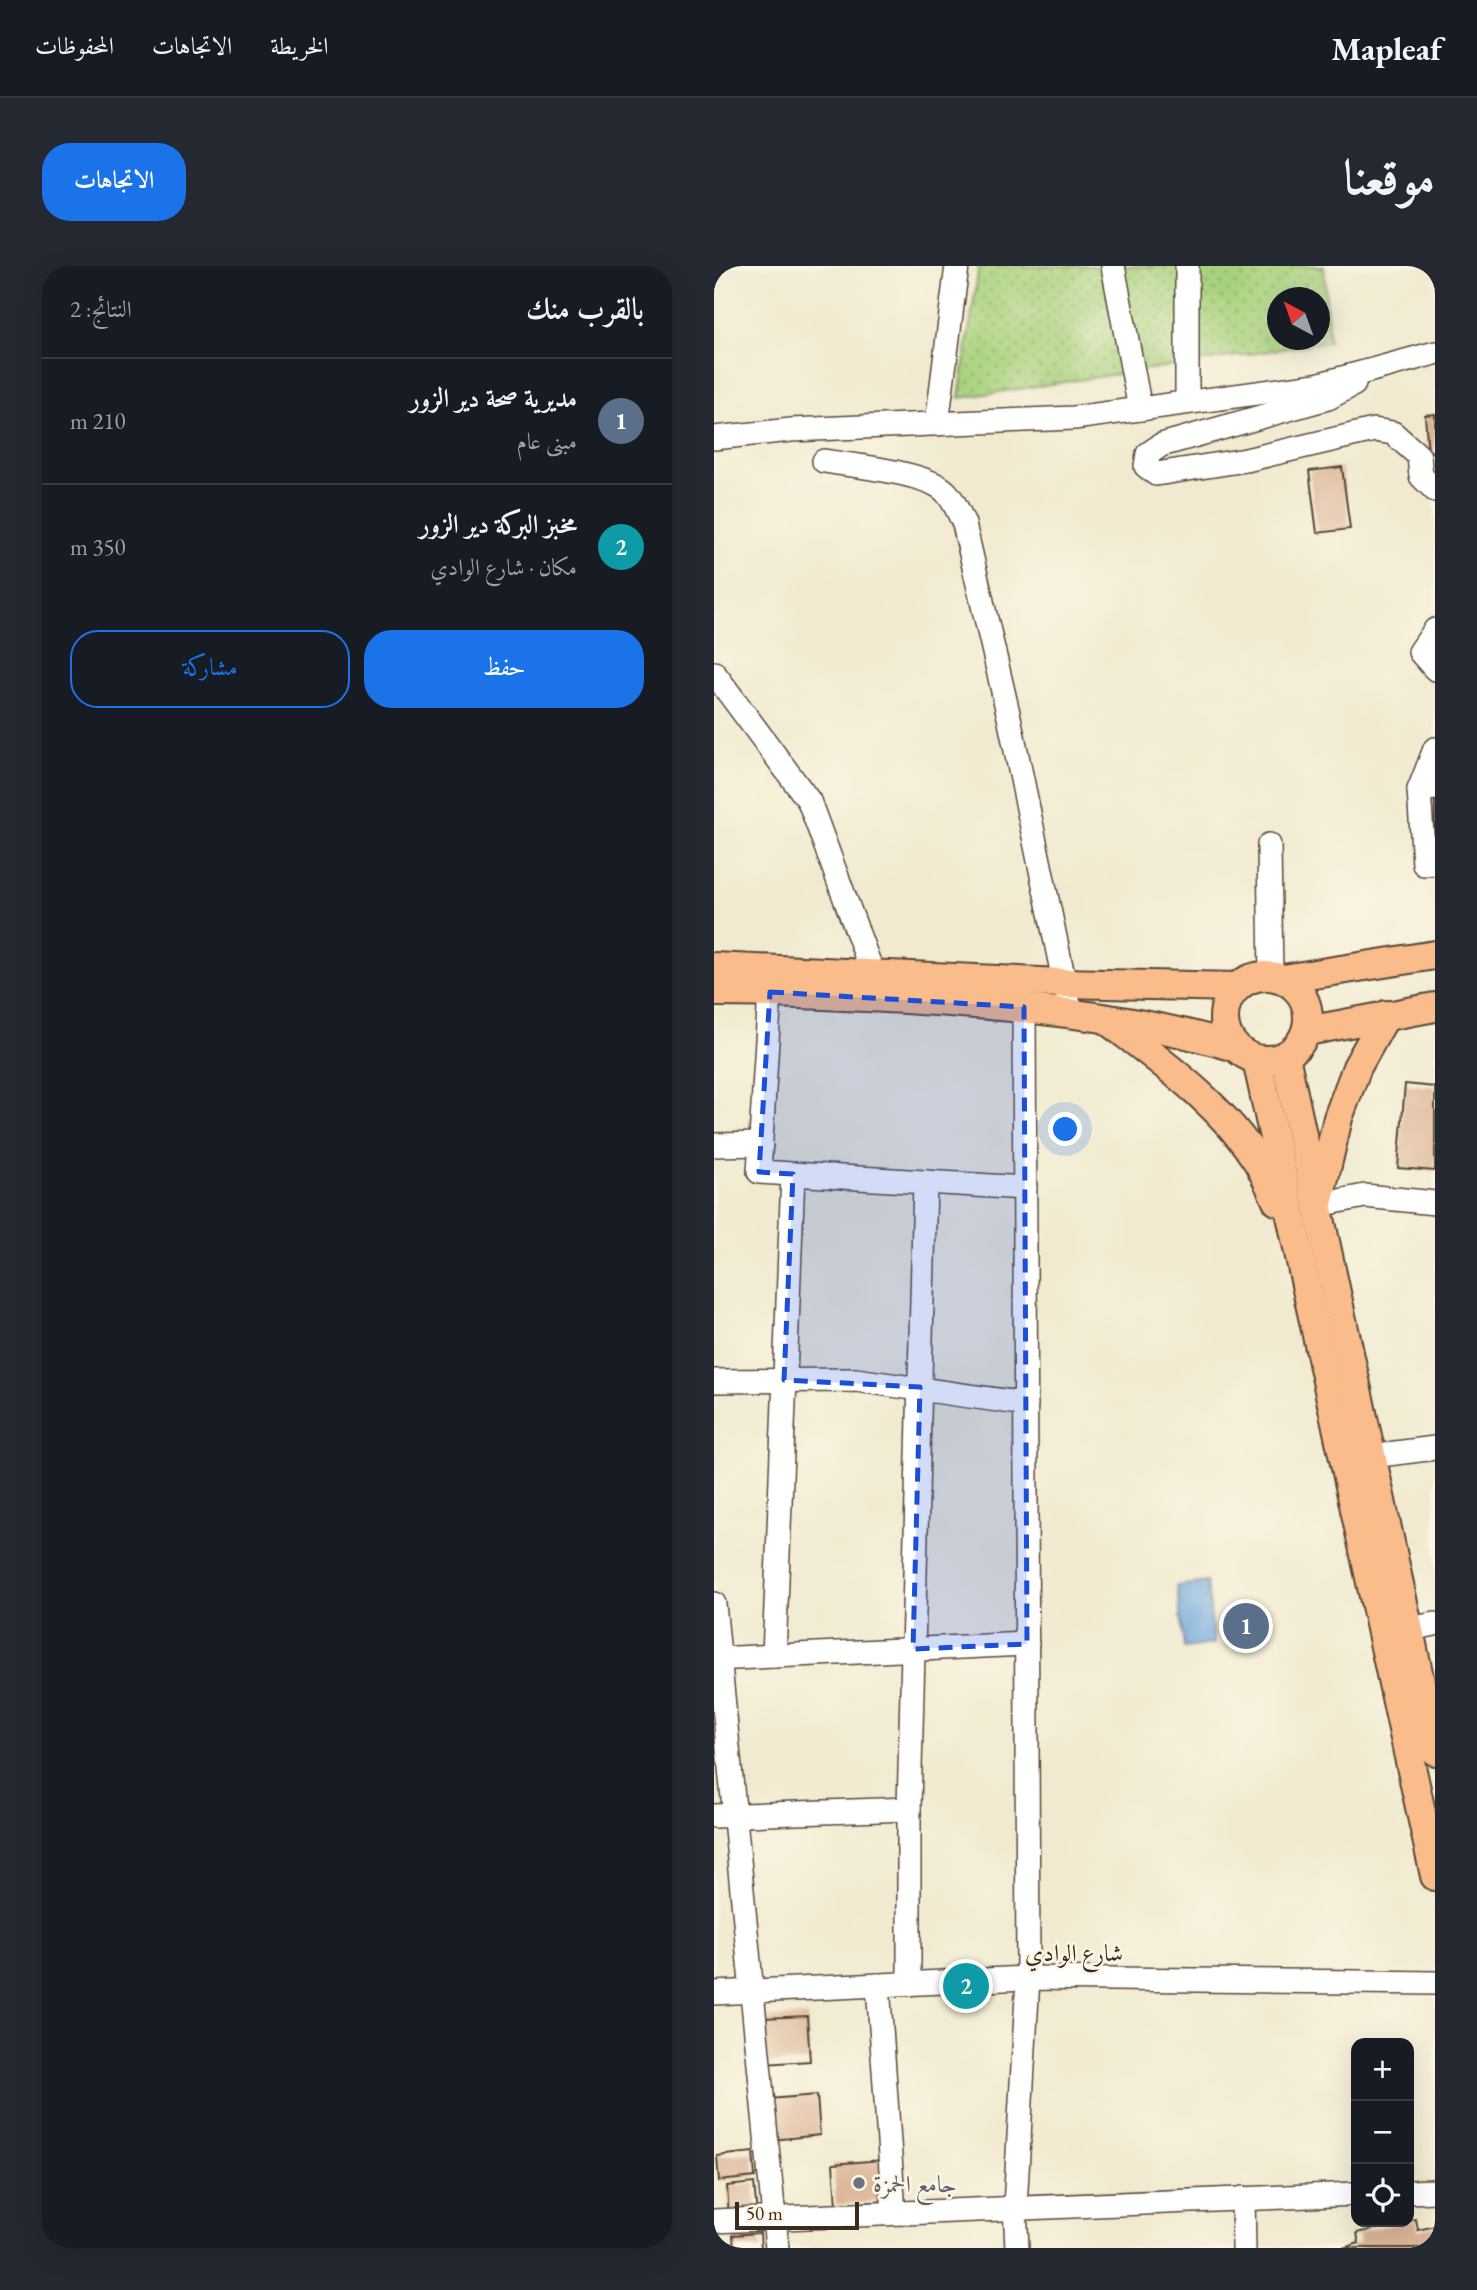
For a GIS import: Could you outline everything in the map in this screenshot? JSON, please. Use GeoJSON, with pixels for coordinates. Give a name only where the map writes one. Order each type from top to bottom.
{"type":"FeatureCollection","features":[{"type":"Feature","properties":{"kind":"main road"},"geometry":{"type":"LineString","coordinates":[[1435,955],[1277,977],[1259,976],[1237,987],[1224,1010],[1228,1036],[1246,1053],[1297,1241],[1435,1876]]}},
{"type":"Feature","properties":{"kind":"main road"},"geometry":{"type":"LineString","coordinates":[[714,967],[1062,983],[1237,987]]}},
{"type":"Feature","properties":{"kind":"main road"},"geometry":{"type":"LineString","coordinates":[[714,992],[770,992],[1024,1007],[1199,1036],[1271,1060],[1295,1050],[1307,1031],[1309,1019],[1302,995],[1277,977]]}},
{"type":"Feature","properties":{"kind":"main road"},"geometry":{"type":"LineString","coordinates":[[1307,1031],[1435,1007]]}},
{"type":"Feature","properties":{"kind":"main road"},"geometry":{"type":"LineString","coordinates":[[1318,1205],[1338,1118],[1357,1067],[1387,1015]]}},
{"type":"Feature","properties":{"kind":"main road"},"geometry":{"type":"LineString","coordinates":[[1106,1019],[1184,1080],[1225,1119],[1258,1162],[1297,1241]]}},
{"type":"Feature","properties":{"kind":"main road"},"geometry":{"type":"LineString","coordinates":[[1285,1056],[1371,1456],[1422,1627],[1435,1751]]}},
{"type":"Feature","properties":{"kind":"street"},"geometry":{"type":"LineString","coordinates":[[937,424],[957,266]]}},
{"type":"Feature","properties":{"kind":"street"},"geometry":{"type":"LineString","coordinates":[[1113,266],[1140,409]]}},
{"type":"Feature","properties":{"kind":"street"},"geometry":{"type":"LineString","coordinates":[[1187,266],[1188,402]]}},
{"type":"Feature","properties":{"kind":"street"},"geometry":{"type":"LineString","coordinates":[[715,436],[791,430],[1074,418],[1316,385],[1435,353]]}},
{"type":"Feature","properties":{"kind":"street"},"geometry":{"type":"LineString","coordinates":[[1384,367],[1328,398],[1161,445],[1148,454],[1146,466],[1156,474],[1246,460],[1374,430],[1393,433],[1419,456],[1430,480]]}},
{"type":"Feature","properties":{"kind":"street"},"geometry":{"type":"LineString","coordinates":[[824,461],[920,478],[944,490],[964,524],[1009,717],[1070,1014]]}},
{"type":"Feature","properties":{"kind":"street"},"geometry":{"type":"LineString","coordinates":[[1435,630],[1420,652],[1435,669]]}},
{"type":"Feature","properties":{"kind":"street"},"geometry":{"type":"LineString","coordinates":[[714,673],[809,801],[873,974]]}},
{"type":"Feature","properties":{"kind":"street"},"geometry":{"type":"LineString","coordinates":[[1435,749],[1427,789],[1424,864],[1435,863]]}},
{"type":"Feature","properties":{"kind":"street"},"geometry":{"type":"LineString","coordinates":[[1269,845],[1277,977]]}},
{"type":"Feature","properties":{"kind":"street"},"geometry":{"type":"LineString","coordinates":[[770,992],[759,1172],[1026,1188]]}},
{"type":"Feature","properties":{"kind":"street"},"geometry":{"type":"LineString","coordinates":[[1017,2248],[1015,2207],[1028,1978],[1024,1007]]}},
{"type":"Feature","properties":{"kind":"street"},"geometry":{"type":"LineString","coordinates":[[714,1145],[761,1143]]}},
{"type":"Feature","properties":{"kind":"street"},"geometry":{"type":"LineString","coordinates":[[774,1656],[793,1174]]}},
{"type":"Feature","properties":{"kind":"street"},"geometry":{"type":"LineString","coordinates":[[909,1983],[909,1809],[925,1182]]}},
{"type":"Feature","properties":{"kind":"street"},"geometry":{"type":"LineString","coordinates":[[1318,1205],[1365,1196],[1435,1203]]}},
{"type":"Feature","properties":{"kind":"street"},"geometry":{"type":"LineString","coordinates":[[714,1381],[856,1380],[1026,1404]]}},
{"type":"Feature","properties":{"kind":"street"},"geometry":{"type":"LineString","coordinates":[[1371,1456],[1435,1448]]}},
{"type":"Feature","properties":{"kind":"street"},"geometry":{"type":"LineString","coordinates":[[714,1604],[724,1815],[752,1992],[777,2248]]}},
{"type":"Feature","properties":{"kind":"street"},"geometry":{"type":"LineString","coordinates":[[717,1659],[1027,1644]]}},
{"type":"Feature","properties":{"kind":"street"},"geometry":{"type":"LineString","coordinates":[[724,1815],[909,1809]]}},
{"type":"Feature","properties":{"kind":"street","name":"شارع الوادي"},"geometry":{"type":"LineString","coordinates":[[714,1993],[1028,1978],[1435,1983]]}},
{"type":"Feature","properties":{"kind":"street"},"geometry":{"type":"LineString","coordinates":[[878,1985],[894,2213]]}},
{"type":"Feature","properties":{"kind":"street"},"geometry":{"type":"LineString","coordinates":[[1414,2192],[1435,2191]]}},
{"type":"Feature","properties":{"kind":"street"},"geometry":{"type":"LineString","coordinates":[[714,2221],[1351,2194]]}},
{"type":"Feature","properties":{"kind":"street"},"geometry":{"type":"LineString","coordinates":[[1244,2198],[1244,2248]]}},
{"type":"Feature","properties":{"kind":"highlighted area"},"geometry":{"type":"Polygon","coordinates":[[[770,992],[1024,1007],[1027,1644],[913,1649],[920,1387],[784,1380],[793,1174],[759,1172],[770,992]]]}},
{"type":"Feature","properties":{"kind":"green space"},"geometry":{"type":"Polygon","coordinates":[[[979,266],[1324,266],[1325,287],[1267,287],[1267,350],[1276,350],[959,398],[979,266]]]}},
{"type":"Feature","properties":{"kind":"water"},"geometry":{"type":"Polygon","coordinates":[[[1207,1582],[1214,1644],[1184,1648],[1177,1586],[1207,1582]]]}},
{"type":"Feature","properties":{"kind":"building"},"geometry":{"type":"Polygon","coordinates":[[[1435,414],[1435,451],[1428,452],[1425,415],[1435,414]]]}},
{"type":"Feature","properties":{"kind":"building"},"geometry":{"type":"Polygon","coordinates":[[[1342,467],[1350,529],[1317,533],[1309,471],[1342,467]]]}},
{"type":"Feature","properties":{"kind":"building"},"geometry":{"type":"Polygon","coordinates":[[[1435,796],[1435,837],[1428,838],[1423,797],[1435,796]]]}},
{"type":"Feature","properties":{"kind":"building"},"geometry":{"type":"Polygon","coordinates":[[[1405,1084],[1435,1087],[1435,1171],[1398,1168],[1405,1084]]]}},
{"type":"Feature","properties":{"kind":"building"},"geometry":{"type":"Polygon","coordinates":[[[807,2016],[810,2061],[764,2064],[762,2018],[807,2016]]]}},
{"type":"Feature","properties":{"kind":"building"},"geometry":{"type":"Polygon","coordinates":[[[817,2095],[820,2135],[772,2140],[769,2099],[817,2095]]]}},
{"type":"Feature","properties":{"kind":"building"},"geometry":{"type":"Polygon","coordinates":[[[753,2152],[755,2177],[719,2181],[717,2156],[753,2152]]]}},
{"type":"Feature","properties":{"kind":"building","name":"جامع الحمزة"},"geometry":{"type":"Polygon","coordinates":[[[882,2160],[885,2201],[836,2205],[833,2164],[882,2160]]]}},
{"type":"Feature","properties":{"kind":"building"},"geometry":{"type":"Polygon","coordinates":[[[754,2183],[757,2215],[729,2217],[727,2186],[754,2183]]]}},
{"type":"Feature","properties":{"kind":"building"},"geometry":{"type":"Polygon","coordinates":[[[1414,2219],[1418,2230],[1435,2226],[1435,2248],[1343,2248],[1359,2243],[1357,2233],[1382,2227],[1414,2227],[1414,2219]]]}},
{"type":"Feature","properties":{"kind":"building"},"geometry":{"type":"Polygon","coordinates":[[[760,2233],[761,2248],[734,2248],[733,2235],[760,2233]]]}},
{"type":"Feature","properties":{"kind":"place","name":"مديرية صحة دير الزور"},"geometry":{"type":"Point","coordinates":[1246,1626]}},
{"type":"Feature","properties":{"kind":"place","name":"مخبز البركة دير الزور"},"geometry":{"type":"Point","coordinates":[966,1986]}},
{"type":"Feature","properties":{"kind":"place","name":"جامع الحمزة"},"geometry":{"type":"Point","coordinates":[859,2183]}}]}
